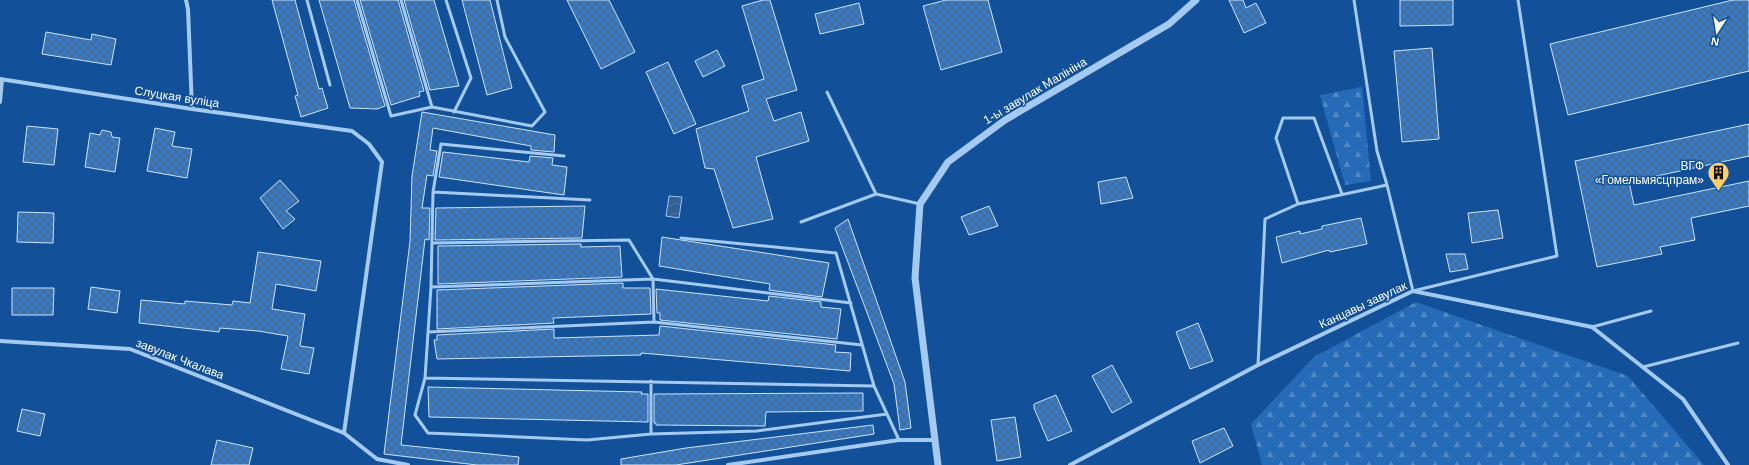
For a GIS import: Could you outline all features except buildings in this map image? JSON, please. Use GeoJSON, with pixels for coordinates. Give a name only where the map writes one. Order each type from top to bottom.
{"type":"FeatureCollection","features":[{"type":"Feature","properties":{"kind":"street"},"geometry":{"type":"LineString","coordinates":[[186,0],[188,9],[192,110]]}},
{"type":"Feature","properties":{"kind":"street","name":"1-ы завулак Малініна"},"geometry":{"type":"LineString","coordinates":[[938,465],[915,278],[920,204],[948,162],[1005,120],[1169,24],[1196,0]]}},
{"type":"Feature","properties":{"kind":"street"},"geometry":{"type":"LineString","coordinates":[[0,102],[1,79]]}},
{"type":"Feature","properties":{"kind":"street","name":"Слуцкая вуліца"},"geometry":{"type":"LineString","coordinates":[[1,79],[192,110],[352,131],[369,144],[382,162],[344,433]]}},
{"type":"Feature","properties":{"kind":"street","name":"Канцавы завулак"},"geometry":{"type":"LineString","coordinates":[[1070,465],[1258,365],[1413,291],[1592,327],[1683,399],[1728,465]]}},
{"type":"Feature","properties":{"kind":"street","name":"завулак Чкалава"},"geometry":{"type":"LineString","coordinates":[[0,341],[130,349],[344,433],[377,459],[408,465]]}},
{"type":"Feature","properties":{"kind":"street"},"geometry":{"type":"LineString","coordinates":[[728,465],[898,440],[935,440]]}},
{"type":"Feature","properties":{"kind":"lane"},"geometry":{"type":"LineString","coordinates":[[307,0],[330,85]]}},
{"type":"Feature","properties":{"kind":"lane"},"geometry":{"type":"LineString","coordinates":[[357,0],[391,116],[432,107],[532,126],[545,112],[505,37],[497,0]]}},
{"type":"Feature","properties":{"kind":"lane"},"geometry":{"type":"LineString","coordinates":[[401,0],[432,107]]}},
{"type":"Feature","properties":{"kind":"lane"},"geometry":{"type":"LineString","coordinates":[[446,0],[471,78],[454,112]]}},
{"type":"Feature","properties":{"kind":"lane"},"geometry":{"type":"LineString","coordinates":[[1354,0],[1377,151],[1387,185],[1413,291],[1557,256],[1518,0]]}},
{"type":"Feature","properties":{"kind":"lane"},"geometry":{"type":"LineString","coordinates":[[827,92],[876,194]]}},
{"type":"Feature","properties":{"kind":"lane"},"geometry":{"type":"LineString","coordinates":[[1298,204],[1276,138],[1283,118],[1314,118],[1342,194]]}},
{"type":"Feature","properties":{"kind":"lane"},"geometry":{"type":"LineString","coordinates":[[564,156],[441,144],[433,192],[431,287],[425,378],[415,415],[428,433],[587,440],[651,434],[757,431],[887,414]]}},
{"type":"Feature","properties":{"kind":"lane"},"geometry":{"type":"LineString","coordinates":[[1258,365],[1265,219],[1298,204],[1387,185]]}},
{"type":"Feature","properties":{"kind":"lane"},"geometry":{"type":"LineString","coordinates":[[433,192],[590,200]]}},
{"type":"Feature","properties":{"kind":"lane"},"geometry":{"type":"LineString","coordinates":[[801,222],[876,194],[920,204]]}},
{"type":"Feature","properties":{"kind":"lane"},"geometry":{"type":"LineString","coordinates":[[681,238],[836,253],[874,386],[898,440]]}},
{"type":"Feature","properties":{"kind":"lane"},"geometry":{"type":"LineString","coordinates":[[432,243],[629,240],[653,279],[654,322]]}},
{"type":"Feature","properties":{"kind":"lane"},"geometry":{"type":"LineString","coordinates":[[431,287],[653,279],[851,302]]}},
{"type":"Feature","properties":{"kind":"lane"},"geometry":{"type":"LineString","coordinates":[[1592,327],[1651,311]]}},
{"type":"Feature","properties":{"kind":"lane"},"geometry":{"type":"LineString","coordinates":[[428,332],[654,322],[862,345]]}},
{"type":"Feature","properties":{"kind":"lane"},"geometry":{"type":"LineString","coordinates":[[1643,367],[1738,343]]}},
{"type":"Feature","properties":{"kind":"lane"},"geometry":{"type":"LineString","coordinates":[[425,378],[874,386]]}},
{"type":"Feature","properties":{"kind":"lane"},"geometry":{"type":"LineString","coordinates":[[651,381],[651,434]]}},
{"type":"Feature","properties":{"kind":"green space"},"geometry":{"type":"Polygon","coordinates":[[[1362,87],[1371,181],[1345,185],[1320,95],[1362,87]]]}},
{"type":"Feature","properties":{"kind":"green space"},"geometry":{"type":"Polygon","coordinates":[[[1416,302],[1628,376],[1704,465],[1262,465],[1251,424],[1314,357],[1416,302]]]}},
{"type":"Feature","properties":{"kind":"water"},"geometry":{"type":"Polygon","coordinates":[[[669,196],[682,197],[679,218],[666,216],[669,196]]]}},
{"type":"Feature","properties":{"kind":"place","name":"ВГФ «Гомельмясцпрам»"},"geometry":{"type":"Point","coordinates":[1719,192]}}]}
